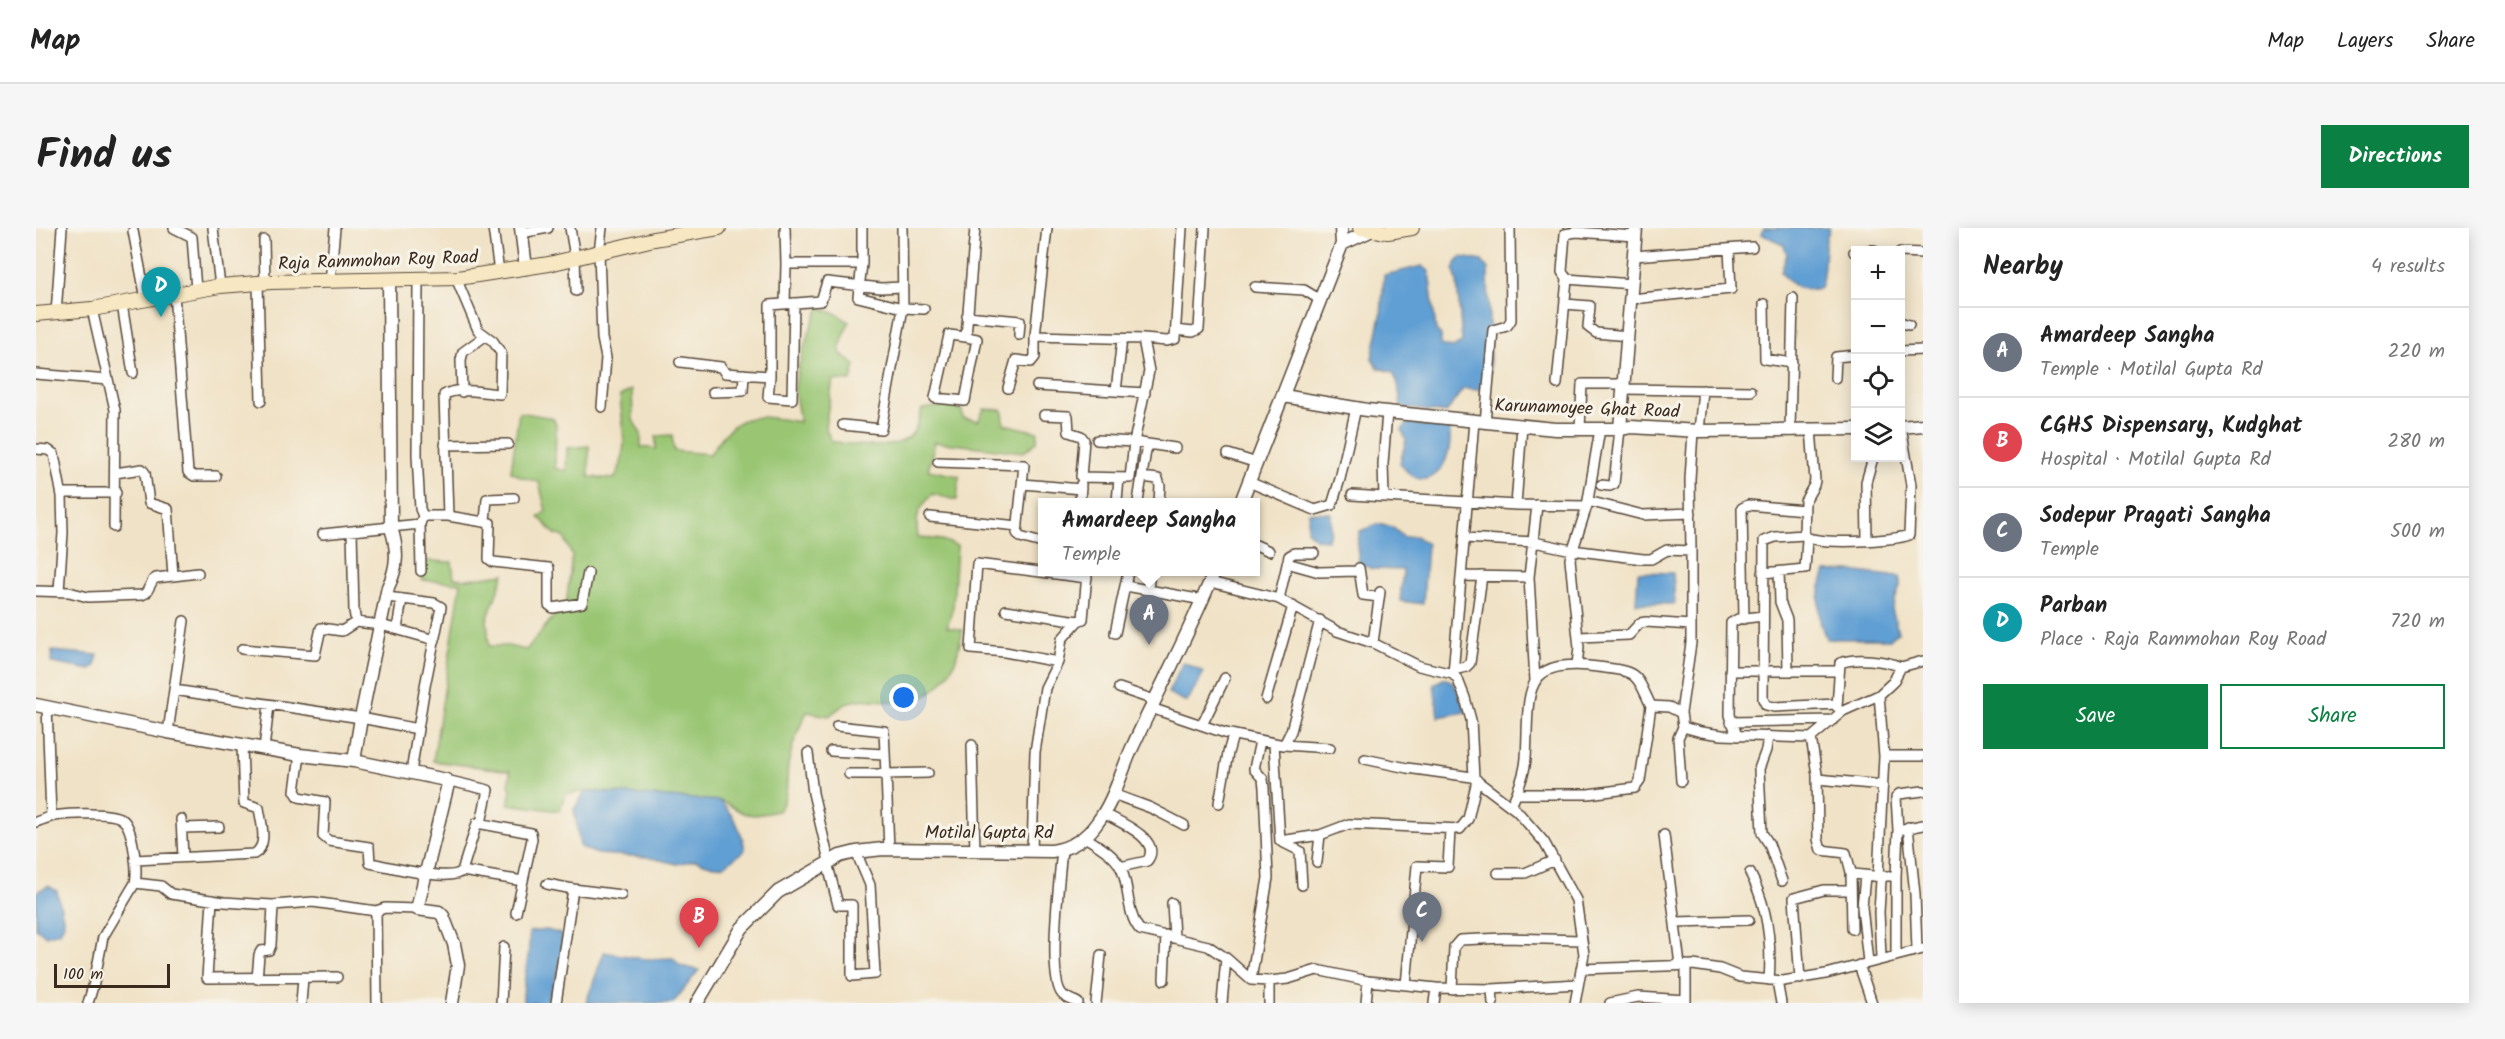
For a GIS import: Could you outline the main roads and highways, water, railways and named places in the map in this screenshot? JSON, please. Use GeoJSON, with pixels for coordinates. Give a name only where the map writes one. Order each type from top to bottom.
{"type":"FeatureCollection","features":[{"type":"Feature","properties":{"kind":"main road","name":"Raja Rammohan Roy Road"},"geometry":{"type":"LineString","coordinates":[[36,314],[92,309],[220,286],[456,278],[525,268],[654,239],[719,228]]}},
{"type":"Feature","properties":{"kind":"main road"},"geometry":{"type":"LineString","coordinates":[[1365,229],[1412,228]]}},
{"type":"Feature","properties":{"kind":"water"},"geometry":{"type":"Polygon","coordinates":[[[1764,228],[1830,228],[1827,235],[1820,288],[1802,289],[1793,285],[1785,277],[1781,272],[1787,254],[1783,244],[1761,234],[1764,228]]]}},
{"type":"Feature","properties":{"kind":"water"},"geometry":{"type":"Polygon","coordinates":[[[1461,257],[1482,261],[1488,269],[1490,373],[1486,383],[1479,390],[1463,389],[1446,413],[1401,407],[1398,384],[1393,372],[1378,368],[1372,358],[1381,315],[1384,275],[1422,266],[1429,271],[1436,330],[1441,335],[1441,345],[1453,348],[1462,342],[1457,281],[1454,271],[1461,257]]]}},
{"type":"Feature","properties":{"kind":"water"},"geometry":{"type":"Polygon","coordinates":[[[1408,423],[1449,428],[1450,440],[1444,464],[1438,473],[1430,478],[1420,479],[1410,474],[1400,463],[1406,440],[1402,430],[1408,423]]]}},
{"type":"Feature","properties":{"kind":"water"},"geometry":{"type":"Polygon","coordinates":[[[1309,512],[1331,513],[1331,531],[1327,540],[1316,539],[1307,530],[1309,512]]]}},
{"type":"Feature","properties":{"kind":"water"},"geometry":{"type":"Polygon","coordinates":[[[1378,524],[1392,527],[1404,537],[1416,536],[1427,544],[1423,604],[1400,601],[1403,570],[1372,569],[1359,563],[1357,546],[1360,531],[1378,524]]]}},
{"type":"Feature","properties":{"kind":"water"},"geometry":{"type":"Polygon","coordinates":[[[1849,571],[1900,577],[1900,586],[1892,609],[1898,632],[1891,639],[1827,639],[1819,615],[1819,597],[1823,580],[1826,572],[1849,571]]]}},
{"type":"Feature","properties":{"kind":"water"},"geometry":{"type":"Polygon","coordinates":[[[1638,572],[1673,573],[1675,604],[1636,603],[1638,572]]]}},
{"type":"Feature","properties":{"kind":"water"},"geometry":{"type":"Polygon","coordinates":[[[52,651],[98,655],[95,666],[90,670],[51,663],[52,651]]]}},
{"type":"Feature","properties":{"kind":"water"},"geometry":{"type":"Polygon","coordinates":[[[1183,662],[1204,672],[1187,702],[1168,693],[1183,662]]]}},
{"type":"Feature","properties":{"kind":"water"},"geometry":{"type":"Polygon","coordinates":[[[1445,678],[1454,683],[1466,712],[1438,717],[1434,684],[1445,678]]]}},
{"type":"Feature","properties":{"kind":"water"},"geometry":{"type":"Polygon","coordinates":[[[586,791],[720,801],[737,824],[745,850],[724,866],[713,866],[695,860],[677,864],[647,857],[597,854],[580,847],[574,809],[586,791]]]}},
{"type":"Feature","properties":{"kind":"water"},"geometry":{"type":"Polygon","coordinates":[[[48,886],[57,891],[64,923],[60,932],[46,936],[36,928],[36,892],[48,886]]]}},
{"type":"Feature","properties":{"kind":"water"},"geometry":{"type":"Polygon","coordinates":[[[547,930],[561,934],[561,959],[556,978],[546,1003],[523,1003],[529,932],[547,930]]]}},
{"type":"Feature","properties":{"kind":"water"},"geometry":{"type":"Polygon","coordinates":[[[604,952],[645,959],[673,958],[680,966],[699,970],[673,1003],[586,1003],[604,952]]]}},
{"type":"Feature","properties":{"kind":"place","name":"Parban"},"geometry":{"type":"Point","coordinates":[161,317]}},
{"type":"Feature","properties":{"kind":"place","name":"Amardeep Sangha"},"geometry":{"type":"Point","coordinates":[1149,645]}},
{"type":"Feature","properties":{"kind":"place","name":"Sodepur Pragati Sangha"},"geometry":{"type":"Point","coordinates":[1422,942]}},
{"type":"Feature","properties":{"kind":"place","name":"CGHS Dispensary, Kudghat"},"geometry":{"type":"Point","coordinates":[699,948]}}]}
